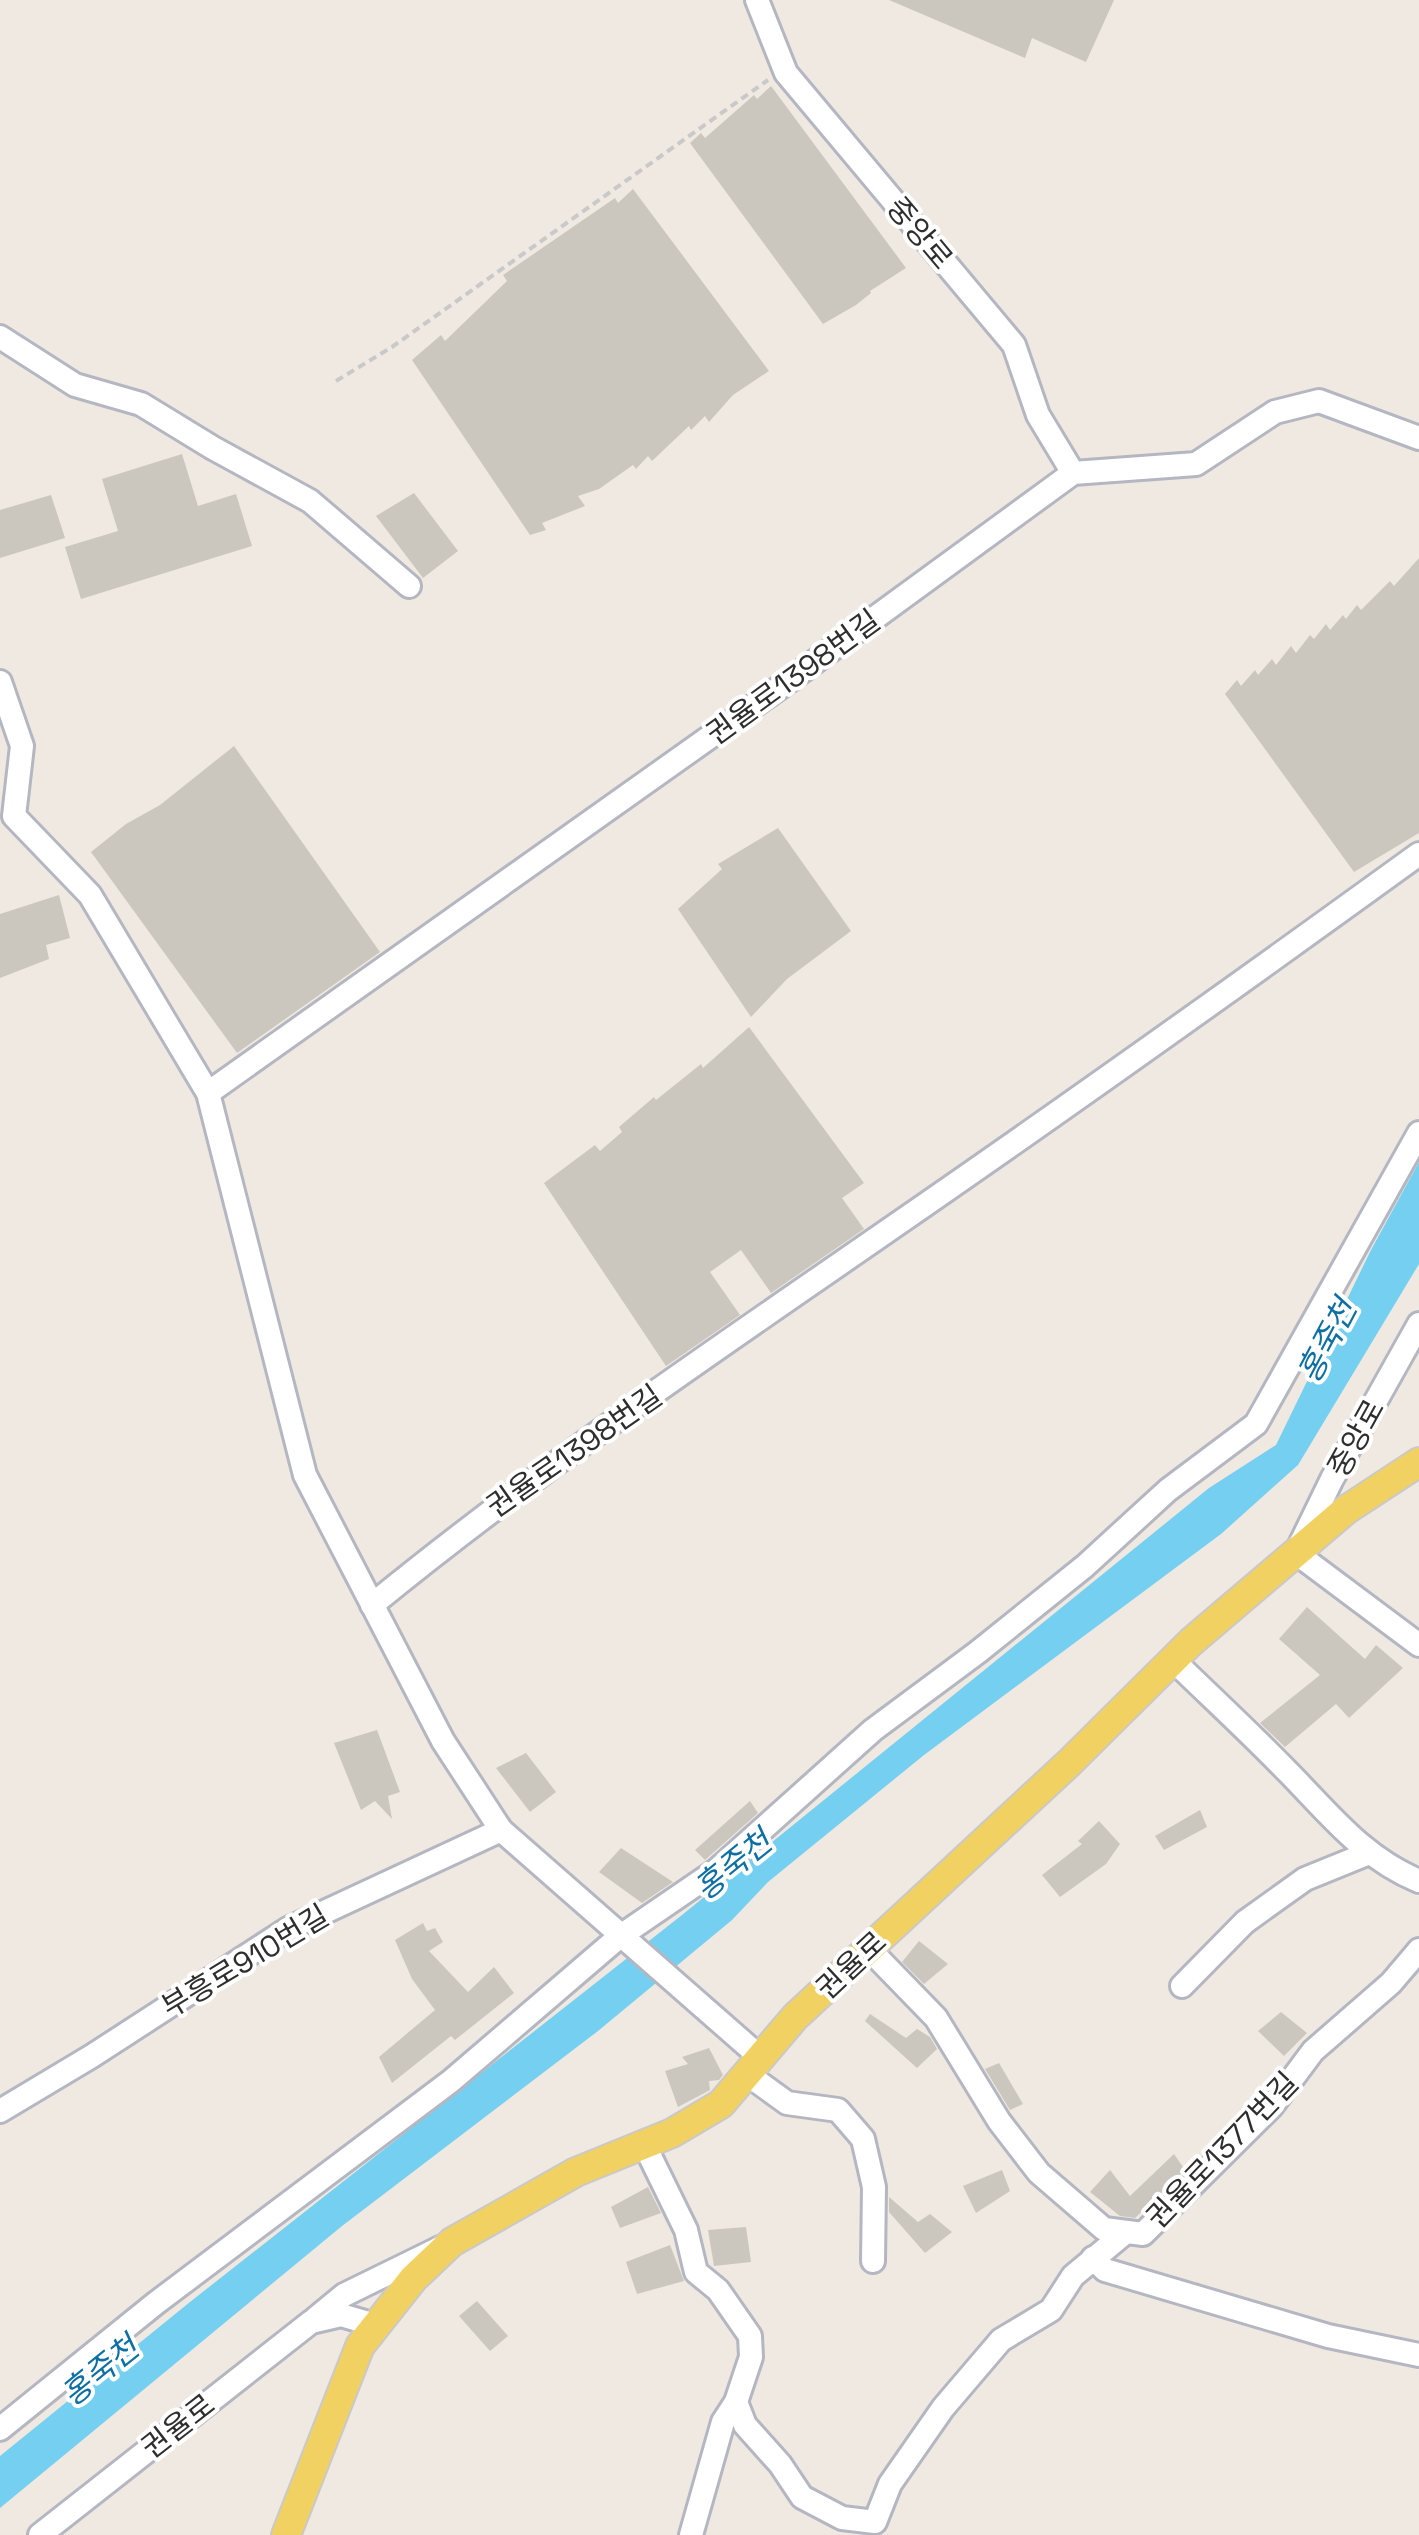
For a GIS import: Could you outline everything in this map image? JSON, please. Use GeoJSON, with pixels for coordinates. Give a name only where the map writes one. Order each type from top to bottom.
{"type":"FeatureCollection","features":[{"type":"Feature","properties":{"kind":"main road","name":"권율로"},"geometry":{"type":"LineString","coordinates":[[286,2535],[349,2371],[375,2324],[452,2242],[576,2172],[709,2112],[795,2017],[1068,1764],[1172,1660],[1346,1510],[1419,1462]]}},
{"type":"Feature","properties":{"kind":"street","name":"중앙로"},"geometry":{"type":"LineString","coordinates":[[757,0],[784,68],[1014,346],[1038,415],[1074,473]]}},
{"type":"Feature","properties":{"kind":"street"},"geometry":{"type":"LineString","coordinates":[[0,337],[75,385],[141,404],[310,501],[410,586]]}},
{"type":"Feature","properties":{"kind":"street"},"geometry":{"type":"LineString","coordinates":[[1074,473],[1196,464],[1275,412],[1319,401],[1419,438]]}},
{"type":"Feature","properties":{"kind":"street","name":"권율로1398번길"},"geometry":{"type":"LineString","coordinates":[[208,1093],[783,686],[1074,473]]}},
{"type":"Feature","properties":{"kind":"street"},"geometry":{"type":"LineString","coordinates":[[0,682],[22,746],[14,816],[90,895],[208,1093],[306,1475],[443,1741],[500,1830],[682,1992],[698,2000],[787,2103],[838,2110],[863,2139],[874,2187],[873,2261]]}},
{"type":"Feature","properties":{"kind":"street","name":"권율로1398번길"},"geometry":{"type":"LineString","coordinates":[[372,1605],[462,1531],[1074,1102],[1419,854]]}},
{"type":"Feature","properties":{"kind":"street"},"geometry":{"type":"LineString","coordinates":[[0,2429],[156,2304],[451,2081],[619,1937],[717,1870],[873,1730],[978,1652],[1085,1566],[1168,1490],[1256,1424],[1419,1133]]}},
{"type":"Feature","properties":{"kind":"street","name":"중앙로"},"geometry":{"type":"LineString","coordinates":[[1296,1554],[1332,1479],[1419,1324]]}},
{"type":"Feature","properties":{"kind":"street"},"geometry":{"type":"LineString","coordinates":[[1296,1554],[1419,1645]]}},
{"type":"Feature","properties":{"kind":"street"},"geometry":{"type":"LineString","coordinates":[[1172,1660],[1368,1853],[1419,1882]]}},
{"type":"Feature","properties":{"kind":"street","name":"부흥로910번길"},"geometry":{"type":"LineString","coordinates":[[0,2111],[288,1929],[500,1830]]}},
{"type":"Feature","properties":{"kind":"street"},"geometry":{"type":"LineString","coordinates":[[1182,1986],[1245,1922],[1305,1879],[1368,1853]]}},
{"type":"Feature","properties":{"kind":"street","name":"권율로1377번길"},"geometry":{"type":"LineString","coordinates":[[869,1950],[936,2018],[1000,2120],[1039,2173],[1104,2229],[1143,2234],[1272,2106],[1313,2051],[1391,1984],[1419,1950]]}},
{"type":"Feature","properties":{"kind":"street"},"geometry":{"type":"LineString","coordinates":[[644,2144],[686,2230],[696,2272],[718,2290],[750,2336],[751,2357],[736,2402],[723,2422],[691,2535]]}},
{"type":"Feature","properties":{"kind":"street"},"geometry":{"type":"LineString","coordinates":[[736,2402],[745,2425],[780,2464],[802,2497],[872,2529],[890,2484],[943,2408],[1002,2340],[1051,2310],[1074,2276],[1126,2232]]}},
{"type":"Feature","properties":{"kind":"street","name":"권율로"},"geometry":{"type":"LineString","coordinates":[[40,2535],[344,2294],[452,2242]]}},
{"type":"Feature","properties":{"kind":"street"},"geometry":{"type":"LineString","coordinates":[[1093,2258],[1105,2270],[1328,2336],[1419,2355]]}},
{"type":"Feature","properties":{"kind":"street"},"geometry":{"type":"LineString","coordinates":[[311,2322],[341,2315],[375,2324]]}},
{"type":"Feature","properties":{"kind":"path"},"geometry":{"type":"LineString","coordinates":[[336,382],[392,347],[784,68]]}},
{"type":"Feature","properties":{"kind":"water","name":"홍죽천"},"geometry":{"type":"Polygon","coordinates":[[[1419,1162],[1419,1264],[1298,1465],[1221,1534],[924,1755],[768,1882],[732,1920],[598,2031],[342,2226],[0,2508],[0,2456],[682,1915],[1209,1488],[1276,1445],[1371,1250],[1419,1162]]]}},
{"type":"Feature","properties":{"kind":"building"},"geometry":{"type":"Polygon","coordinates":[[[889,0],[1114,0],[1086,62],[1032,38],[1025,58],[889,0]]]}},
{"type":"Feature","properties":{"kind":"building"},"geometry":{"type":"Polygon","coordinates":[[[771,86],[906,268],[823,324],[690,143],[701,133],[705,138],[754,95],[757,99],[771,86]]]}},
{"type":"Feature","properties":{"kind":"building"},"geometry":{"type":"Polygon","coordinates":[[[633,189],[769,371],[733,395],[709,422],[705,416],[652,461],[648,456],[636,469],[633,465],[599,489],[578,496],[585,506],[542,523],[546,530],[530,535],[412,360],[441,335],[445,341],[507,281],[503,275],[615,198],[618,203],[633,189]]]}},
{"type":"Feature","properties":{"kind":"building"},"geometry":{"type":"Polygon","coordinates":[[[182,454],[198,506],[236,494],[252,546],[81,599],[65,547],[118,531],[102,479],[182,454]]]}},
{"type":"Feature","properties":{"kind":"building"},"geometry":{"type":"Polygon","coordinates":[[[414,493],[458,551],[423,578],[376,516],[414,493]]]}},
{"type":"Feature","properties":{"kind":"building"},"geometry":{"type":"Polygon","coordinates":[[[51,495],[65,538],[0,558],[0,510],[51,495]]]}},
{"type":"Feature","properties":{"kind":"building"},"geometry":{"type":"Polygon","coordinates":[[[1419,558],[1419,833],[1354,872],[1225,694],[1237,680],[1241,686],[1255,670],[1258,675],[1272,659],[1276,665],[1291,646],[1296,653],[1310,635],[1314,639],[1326,624],[1330,630],[1357,605],[1361,610],[1390,581],[1394,586],[1419,558]]]}},
{"type":"Feature","properties":{"kind":"building"},"geometry":{"type":"Polygon","coordinates":[[[234,746],[380,952],[237,1053],[91,852],[126,824],[160,805],[234,746]]]}},
{"type":"Feature","properties":{"kind":"building"},"geometry":{"type":"Polygon","coordinates":[[[778,828],[851,931],[787,979],[751,1017],[678,909],[722,869],[718,864],[778,828]]]}},
{"type":"Feature","properties":{"kind":"building"},"geometry":{"type":"Polygon","coordinates":[[[59,895],[70,938],[46,945],[49,959],[0,978],[0,914],[59,895]]]}},
{"type":"Feature","properties":{"kind":"building"},"geometry":{"type":"Polygon","coordinates":[[[749,1027],[864,1183],[842,1198],[864,1229],[771,1293],[741,1250],[710,1272],[740,1315],[666,1366],[544,1183],[595,1145],[600,1151],[622,1132],[619,1127],[654,1097],[656,1100],[701,1064],[703,1068],[749,1027]]]}},
{"type":"Feature","properties":{"kind":"building"},"geometry":{"type":"Polygon","coordinates":[[[1307,1607],[1365,1659],[1376,1645],[1403,1668],[1349,1718],[1336,1704],[1285,1747],[1260,1723],[1320,1675],[1279,1639],[1307,1607]]]}},
{"type":"Feature","properties":{"kind":"building"},"geometry":{"type":"Polygon","coordinates":[[[377,1730],[400,1792],[388,1796],[392,1819],[375,1801],[361,1810],[334,1743],[377,1730]]]}},
{"type":"Feature","properties":{"kind":"building"},"geometry":{"type":"Polygon","coordinates":[[[526,1753],[556,1792],[530,1812],[496,1768],[526,1753]]]}},
{"type":"Feature","properties":{"kind":"building"},"geometry":{"type":"Polygon","coordinates":[[[750,1801],[758,1813],[705,1860],[695,1850],[750,1801]]]}},
{"type":"Feature","properties":{"kind":"building"},"geometry":{"type":"Polygon","coordinates":[[[1200,1810],[1207,1827],[1164,1850],[1155,1836],[1200,1810]]]}},
{"type":"Feature","properties":{"kind":"building"},"geometry":{"type":"Polygon","coordinates":[[[1099,1821],[1120,1844],[1106,1864],[1060,1897],[1042,1875],[1082,1844],[1078,1841],[1099,1821]]]}},
{"type":"Feature","properties":{"kind":"building"},"geometry":{"type":"Polygon","coordinates":[[[621,1848],[673,1882],[642,1903],[599,1872],[621,1848]]]}},
{"type":"Feature","properties":{"kind":"building"},"geometry":{"type":"Polygon","coordinates":[[[423,1923],[427,1931],[435,1928],[443,1942],[429,1951],[468,1992],[494,1967],[514,1993],[392,2083],[379,2057],[435,2010],[412,1979],[395,1940],[423,1923]]]}},
{"type":"Feature","properties":{"kind":"building"},"geometry":{"type":"Polygon","coordinates":[[[919,1941],[948,1964],[924,1984],[902,1962],[919,1941]]]}},
{"type":"Feature","properties":{"kind":"building"},"geometry":{"type":"Polygon","coordinates":[[[1281,2012],[1307,2033],[1284,2056],[1258,2031],[1281,2012]]]}},
{"type":"Feature","properties":{"kind":"building"},"geometry":{"type":"Polygon","coordinates":[[[870,2014],[906,2038],[917,2029],[930,2037],[937,2049],[917,2068],[865,2021],[870,2014]]]}},
{"type":"Feature","properties":{"kind":"building"},"geometry":{"type":"Polygon","coordinates":[[[709,2048],[723,2075],[719,2080],[709,2081],[710,2090],[678,2107],[665,2071],[688,2064],[682,2057],[709,2048]]]}},
{"type":"Feature","properties":{"kind":"building"},"geometry":{"type":"Polygon","coordinates":[[[999,2063],[1023,2104],[1010,2110],[985,2069],[999,2063]]]}},
{"type":"Feature","properties":{"kind":"building"},"geometry":{"type":"Polygon","coordinates":[[[1174,2154],[1185,2170],[1135,2218],[1120,2216],[1090,2192],[1110,2170],[1130,2196],[1174,2154]]]}},
{"type":"Feature","properties":{"kind":"building"},"geometry":{"type":"Polygon","coordinates":[[[1002,2170],[1010,2191],[976,2213],[963,2186],[1002,2170]]]}},
{"type":"Feature","properties":{"kind":"building"},"geometry":{"type":"Polygon","coordinates":[[[648,2187],[661,2213],[620,2228],[611,2207],[648,2187]]]}},
{"type":"Feature","properties":{"kind":"building"},"geometry":{"type":"Polygon","coordinates":[[[889,2197],[918,2222],[930,2214],[952,2232],[925,2253],[889,2212],[889,2197]]]}},
{"type":"Feature","properties":{"kind":"building"},"geometry":{"type":"Polygon","coordinates":[[[746,2227],[751,2262],[714,2266],[708,2230],[746,2227]]]}},
{"type":"Feature","properties":{"kind":"building"},"geometry":{"type":"Polygon","coordinates":[[[670,2245],[684,2281],[637,2294],[626,2262],[670,2245]]]}},
{"type":"Feature","properties":{"kind":"building"},"geometry":{"type":"Polygon","coordinates":[[[477,2301],[508,2336],[490,2351],[459,2316],[477,2301]]]}}]}
